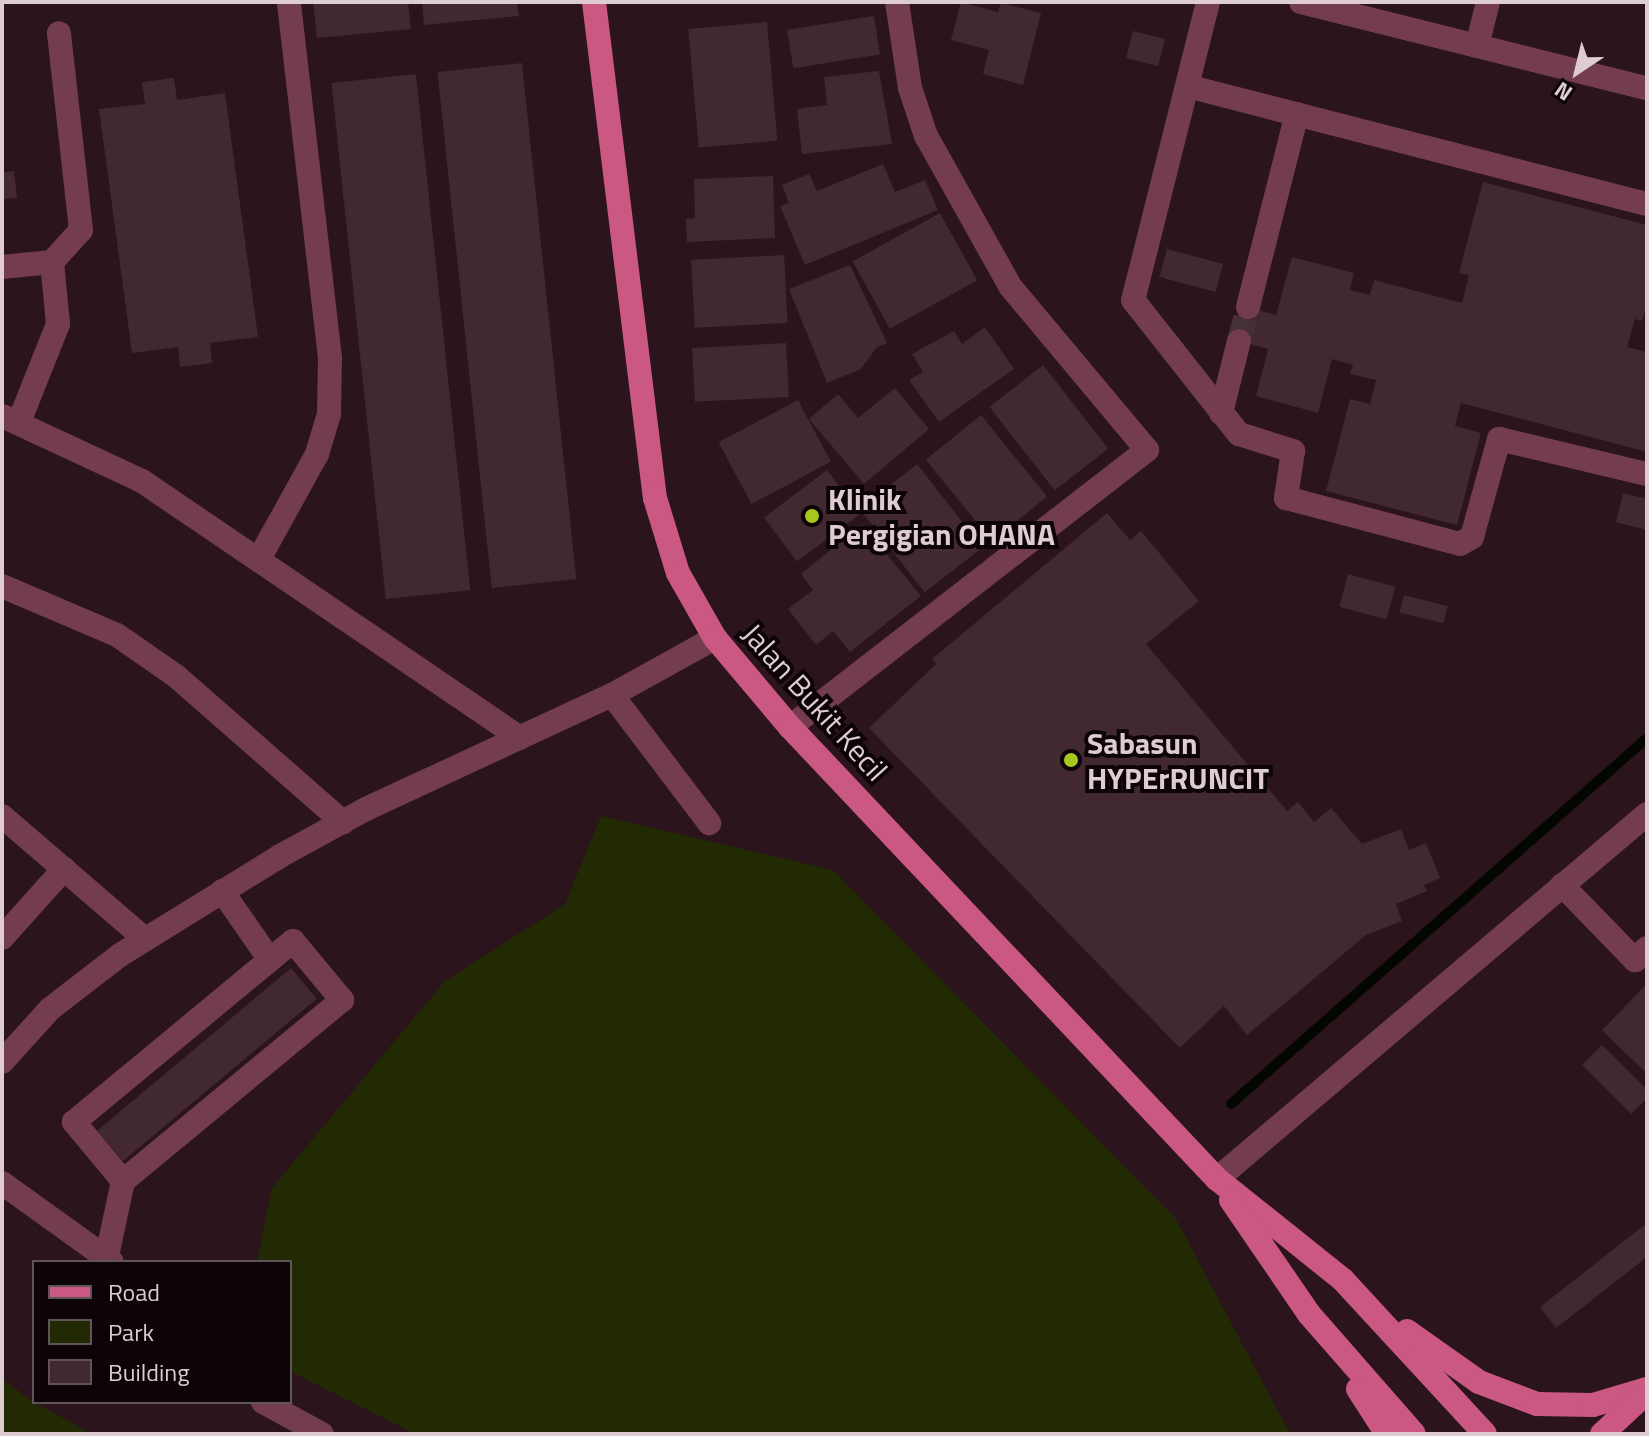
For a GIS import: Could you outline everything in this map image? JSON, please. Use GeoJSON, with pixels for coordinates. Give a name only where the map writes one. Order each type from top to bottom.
{"type":"FeatureCollection","features":[{"type":"Feature","properties":{"kind":"main road","name":"Jalan Bukit Kecil"},"geometry":{"type":"LineString","coordinates":[[594,2],[655,498],[678,573],[715,638],[790,727],[1217,1179]]}},
{"type":"Feature","properties":{"kind":"main road"},"geometry":{"type":"LineString","coordinates":[[1217,1179],[1439,1357],[1510,1396],[1566,1409],[1647,1391]]}},
{"type":"Feature","properties":{"kind":"main road"},"geometry":{"type":"LineString","coordinates":[[1217,1179],[1309,1314],[1376,1428]]}},
{"type":"Feature","properties":{"kind":"main road"},"geometry":{"type":"LineString","coordinates":[[1343,1280],[1485,1434]]}},
{"type":"Feature","properties":{"kind":"main road"},"geometry":{"type":"LineString","coordinates":[[1309,1314],[1414,1434]]}},
{"type":"Feature","properties":{"kind":"main road"},"geometry":{"type":"LineString","coordinates":[[1602,1434],[1647,1391]]}},
{"type":"Feature","properties":{"kind":"street"},"geometry":{"type":"LineString","coordinates":[[260,557],[317,454],[329,414],[330,358],[289,2]]}},
{"type":"Feature","properties":{"kind":"street"},"geometry":{"type":"LineString","coordinates":[[790,727],[1147,450],[1010,286],[926,136],[910,88],[897,2]]}},
{"type":"Feature","properties":{"kind":"street"},"geometry":{"type":"LineString","coordinates":[[1208,2],[1133,300],[1221,413],[1244,437],[1293,451],[1284,492],[1291,501],[1460,544],[1472,537],[1499,439],[1647,474]]}},
{"type":"Feature","properties":{"kind":"street"},"geometry":{"type":"LineString","coordinates":[[1301,2],[1647,88]]}},
{"type":"Feature","properties":{"kind":"street"},"geometry":{"type":"LineString","coordinates":[[1477,46],[1488,2]]}},
{"type":"Feature","properties":{"kind":"street"},"geometry":{"type":"LineString","coordinates":[[2,267],[52,262],[81,230],[59,33]]}},
{"type":"Feature","properties":{"kind":"street"},"geometry":{"type":"LineString","coordinates":[[1187,86],[1647,204]]}},
{"type":"Feature","properties":{"kind":"street"},"geometry":{"type":"LineString","coordinates":[[1248,307],[1297,114]]}},
{"type":"Feature","properties":{"kind":"street"},"geometry":{"type":"LineString","coordinates":[[52,262],[58,324],[10,419],[142,481],[260,557],[520,738]]}},
{"type":"Feature","properties":{"kind":"street"},"geometry":{"type":"LineString","coordinates":[[1221,413],[1239,341]]}},
{"type":"Feature","properties":{"kind":"street"},"geometry":{"type":"LineString","coordinates":[[2,586],[117,635],[176,676],[343,822]]}},
{"type":"Feature","properties":{"kind":"street"},"geometry":{"type":"LineString","coordinates":[[2,1062],[50,1009],[145,939],[222,891],[343,822],[612,695],[715,638]]}},
{"type":"Feature","properties":{"kind":"street"},"geometry":{"type":"LineString","coordinates":[[612,695],[709,823]]}},
{"type":"Feature","properties":{"kind":"street"},"geometry":{"type":"LineString","coordinates":[[1217,1179],[1647,814]]}},
{"type":"Feature","properties":{"kind":"street"},"geometry":{"type":"LineString","coordinates":[[2,816],[145,939]]}},
{"type":"Feature","properties":{"kind":"street"},"geometry":{"type":"LineString","coordinates":[[2,938],[64,869]]}},
{"type":"Feature","properties":{"kind":"street"},"geometry":{"type":"LineString","coordinates":[[1562,885],[1635,960],[1647,948]]}},
{"type":"Feature","properties":{"kind":"street"},"geometry":{"type":"LineString","coordinates":[[222,891],[270,960]]}},
{"type":"Feature","properties":{"kind":"street"},"geometry":{"type":"LineString","coordinates":[[2,1183],[109,1259],[123,1181],[342,1000],[293,941],[74,1122],[123,1181]]}},
{"type":"Feature","properties":{"kind":"street"},"geometry":{"type":"LineString","coordinates":[[267,1404],[322,1434]]}},
{"type":"Feature","properties":{"kind":"green space"},"geometry":{"type":"Polygon","coordinates":[[[601,816],[833,870],[1176,1219],[1290,1434],[416,1434],[292,1372],[292,1260],[257,1260],[272,1188],[444,982],[565,904],[601,816]]]}},
{"type":"Feature","properties":{"kind":"green space"},"geometry":{"type":"Polygon","coordinates":[[[2,1379],[32,1401],[32,1404],[38,1404],[92,1434],[2,1434],[2,1379]]]}},
{"type":"Feature","properties":{"kind":"building"},"geometry":{"type":"Polygon","coordinates":[[[313,2],[408,2],[411,29],[317,38],[313,2]]]}},
{"type":"Feature","properties":{"kind":"building"},"geometry":{"type":"Polygon","coordinates":[[[422,2],[517,2],[519,16],[424,25],[422,2]]]}},
{"type":"Feature","properties":{"kind":"building"},"geometry":{"type":"Polygon","coordinates":[[[961,2],[998,12],[1001,3],[1041,13],[1023,85],[983,74],[989,50],[951,40],[961,2]]]}},
{"type":"Feature","properties":{"kind":"building"},"geometry":{"type":"Polygon","coordinates":[[[874,16],[880,55],[793,68],[787,30],[874,16]]]}},
{"type":"Feature","properties":{"kind":"building"},"geometry":{"type":"Polygon","coordinates":[[[767,22],[777,141],[699,147],[688,29],[767,22]]]}},
{"type":"Feature","properties":{"kind":"building"},"geometry":{"type":"Polygon","coordinates":[[[1133,31],[1165,39],[1158,66],[1126,58],[1133,31]]]}},
{"type":"Feature","properties":{"kind":"building"},"geometry":{"type":"Polygon","coordinates":[[[522,63],[576,579],[492,588],[437,72],[522,63]]]}},
{"type":"Feature","properties":{"kind":"building"},"geometry":{"type":"Polygon","coordinates":[[[879,71],[892,144],[802,154],[797,109],[827,105],[824,77],[879,71]]]}},
{"type":"Feature","properties":{"kind":"building"},"geometry":{"type":"Polygon","coordinates":[[[416,74],[470,590],[386,599],[331,83],[416,74]]]}},
{"type":"Feature","properties":{"kind":"building"},"geometry":{"type":"Polygon","coordinates":[[[174,78],[177,100],[225,93],[258,337],[210,343],[212,363],[180,367],[178,347],[132,353],[99,109],[145,104],[142,82],[174,78]]]}},
{"type":"Feature","properties":{"kind":"building"},"geometry":{"type":"Polygon","coordinates":[[[883,164],[895,192],[925,180],[938,210],[805,265],[780,206],[789,203],[782,185],[809,174],[817,191],[883,164]]]}},
{"type":"Feature","properties":{"kind":"building"},"geometry":{"type":"Polygon","coordinates":[[[14,171],[17,198],[2,199],[2,172],[14,171]]]}},
{"type":"Feature","properties":{"kind":"building"},"geometry":{"type":"Polygon","coordinates":[[[773,176],[775,238],[687,242],[686,219],[695,218],[694,179],[773,176]]]}},
{"type":"Feature","properties":{"kind":"building"},"geometry":{"type":"Polygon","coordinates":[[[1483,182],[1647,225],[1647,303],[1642,321],[1635,319],[1627,347],[1647,352],[1647,452],[1461,403],[1455,426],[1481,433],[1457,525],[1326,491],[1350,399],[1370,404],[1376,380],[1350,374],[1353,365],[1332,359],[1318,413],[1256,396],[1268,349],[1232,339],[1240,305],[1276,315],[1292,257],[1354,273],[1350,290],[1370,295],[1374,280],[1462,303],[1469,275],[1459,273],[1483,182]]]}},
{"type":"Feature","properties":{"kind":"building"},"geometry":{"type":"Polygon","coordinates":[[[940,213],[977,280],[890,329],[853,261],[940,213]]]}},
{"type":"Feature","properties":{"kind":"building"},"geometry":{"type":"Polygon","coordinates":[[[1167,249],[1223,264],[1216,292],[1159,277],[1167,249]]]}},
{"type":"Feature","properties":{"kind":"building"},"geometry":{"type":"Polygon","coordinates":[[[784,255],[788,323],[695,328],[691,260],[784,255]]]}},
{"type":"Feature","properties":{"kind":"building"},"geometry":{"type":"Polygon","coordinates":[[[850,265],[887,343],[877,347],[861,369],[827,383],[789,289],[850,265]]]}},
{"type":"Feature","properties":{"kind":"building"},"geometry":{"type":"Polygon","coordinates":[[[985,327],[1014,369],[939,422],[909,380],[923,372],[912,354],[954,331],[962,344],[985,327]]]}},
{"type":"Feature","properties":{"kind":"building"},"geometry":{"type":"Polygon","coordinates":[[[786,343],[789,397],[695,402],[692,348],[786,343]]]}},
{"type":"Feature","properties":{"kind":"building"},"geometry":{"type":"Polygon","coordinates":[[[1043,365],[1108,449],[1055,490],[989,407],[1043,365]]]}},
{"type":"Feature","properties":{"kind":"building"},"geometry":{"type":"Polygon","coordinates":[[[895,388],[929,429],[864,484],[809,419],[838,394],[858,418],[895,388]]]}},
{"type":"Feature","properties":{"kind":"building"},"geometry":{"type":"Polygon","coordinates":[[[798,400],[831,462],[751,504],[719,442],[798,400]]]}},
{"type":"Feature","properties":{"kind":"building"},"geometry":{"type":"Polygon","coordinates":[[[981,415],[1047,497],[992,541],[926,460],[981,415]]]}},
{"type":"Feature","properties":{"kind":"building"},"geometry":{"type":"Polygon","coordinates":[[[917,464],[982,548],[925,592],[859,509],[917,464]]]}},
{"type":"Feature","properties":{"kind":"building","name":"Klinik Pergigian OHANA"},"geometry":{"type":"Polygon","coordinates":[[[827,470],[860,514],[797,561],[764,518],[827,470]]]}},
{"type":"Feature","properties":{"kind":"building"},"geometry":{"type":"Polygon","coordinates":[[[1623,493],[1647,499],[1647,530],[1616,522],[1623,493]]]}},
{"type":"Feature","properties":{"kind":"building","name":"Sabasun HYPErRUNCIT"},"geometry":{"type":"Polygon","coordinates":[[[1107,513],[1130,540],[1141,531],[1199,601],[1146,644],[1287,811],[1298,802],[1314,822],[1331,808],[1362,844],[1401,829],[1409,850],[1426,843],[1440,878],[1424,885],[1427,891],[1396,904],[1402,921],[1366,935],[1247,1035],[1224,1006],[1180,1048],[869,728],[936,664],[932,659],[1107,513]]]}},
{"type":"Feature","properties":{"kind":"building"},"geometry":{"type":"Polygon","coordinates":[[[862,524],[921,596],[850,652],[833,631],[816,645],[788,609],[813,590],[801,574],[862,524]]]}},
{"type":"Feature","properties":{"kind":"building"},"geometry":{"type":"Polygon","coordinates":[[[1348,574],[1395,587],[1387,620],[1339,607],[1348,574]]]}},
{"type":"Feature","properties":{"kind":"building"},"geometry":{"type":"Polygon","coordinates":[[[1404,595],[1448,606],[1443,623],[1400,612],[1404,595]]]}},
{"type":"Feature","properties":{"kind":"building"},"geometry":{"type":"Polygon","coordinates":[[[291,968],[317,999],[123,1161],[97,1131],[291,968]]]}},
{"type":"Feature","properties":{"kind":"building"},"geometry":{"type":"Polygon","coordinates":[[[1647,984],[1647,1074],[1602,1030],[1647,984]]]}},
{"type":"Feature","properties":{"kind":"building"},"geometry":{"type":"Polygon","coordinates":[[[1602,1045],[1647,1090],[1647,1098],[1631,1114],[1582,1065],[1602,1045]]]}},
{"type":"Feature","properties":{"kind":"building"},"geometry":{"type":"Polygon","coordinates":[[[1647,1223],[1647,1257],[1556,1328],[1540,1307],[1647,1223]]]}},
{"type":"Feature","properties":{"kind":"waterway"},"geometry":{"type":"LineString","coordinates":[[1231,1104],[1647,738]]}},
{"type":"Feature","properties":{"kind":"tunnel"},"geometry":{"type":"LineString","coordinates":[[1239,341],[1248,307]]}},
{"type":"Feature","properties":{"kind":"place","name":"Klinik Pergigian OHANA"},"geometry":{"type":"Point","coordinates":[812,516]}},
{"type":"Feature","properties":{"kind":"place","name":"Sabasun HYPErRUNCIT"},"geometry":{"type":"Point","coordinates":[1071,760]}}]}
